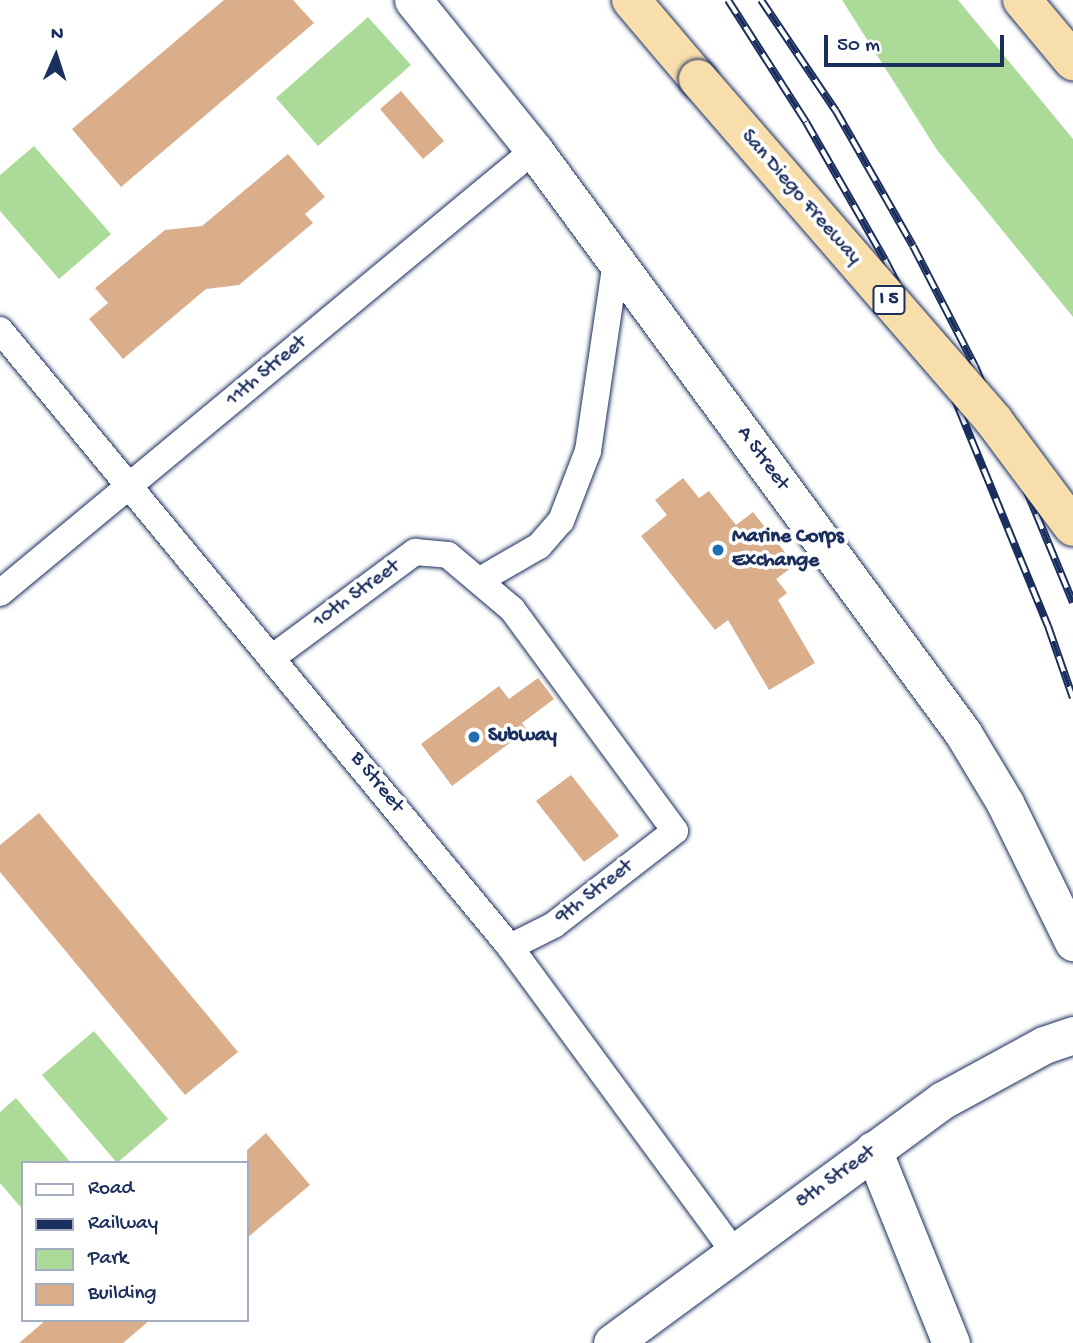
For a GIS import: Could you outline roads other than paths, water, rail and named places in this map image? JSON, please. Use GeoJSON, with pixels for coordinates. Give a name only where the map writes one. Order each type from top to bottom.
{"type":"FeatureCollection","features":[{"type":"Feature","properties":{"kind":"highway","name":"San Diego Freeway"},"geometry":{"type":"LineString","coordinates":[[631,0],[994,421],[1073,527]]}},
{"type":"Feature","properties":{"kind":"highway"},"geometry":{"type":"LineString","coordinates":[[1029,9],[1073,61]]}},
{"type":"Feature","properties":{"kind":"main road","name":"A Street"},"geometry":{"type":"LineString","coordinates":[[413,0],[534,150],[962,733],[1005,803],[1073,942]]}},
{"type":"Feature","properties":{"kind":"main road","name":"8th Street"},"geometry":{"type":"LineString","coordinates":[[612,1343],[943,1100],[1044,1045],[1073,1034]]}},
{"type":"Feature","properties":{"kind":"main road"},"geometry":{"type":"LineString","coordinates":[[873,1150],[951,1343]]}},
{"type":"Feature","properties":{"kind":"street","name":"11th Street"},"geometry":{"type":"LineString","coordinates":[[0,593],[534,150]]}},
{"type":"Feature","properties":{"kind":"street"},"geometry":{"type":"LineString","coordinates":[[480,580],[539,547],[561,522],[588,451],[616,261]]}},
{"type":"Feature","properties":{"kind":"street","name":"B Street"},"geometry":{"type":"LineString","coordinates":[[0,330],[510,947],[734,1252]]}},
{"type":"Feature","properties":{"kind":"street","name":"10th Street"},"geometry":{"type":"LineString","coordinates":[[272,657],[415,552],[448,555],[480,580]]}},
{"type":"Feature","properties":{"kind":"street","name":"9th Street"},"geometry":{"type":"LineString","coordinates":[[480,580],[512,609],[675,831],[554,925],[510,947]]}},
{"type":"Feature","properties":{"kind":"railway"},"geometry":{"type":"LineString","coordinates":[[728,0],[806,122],[885,260],[947,380],[1048,626],[1073,698]]}},
{"type":"Feature","properties":{"kind":"railway"},"geometry":{"type":"LineString","coordinates":[[761,0],[836,111],[913,246],[975,366],[1073,603]]}},
{"type":"Feature","properties":{"kind":"place","name":"Marine Corps Exchange"},"geometry":{"type":"Point","coordinates":[718,550]}},
{"type":"Feature","properties":{"kind":"place","name":"Subway"},"geometry":{"type":"Point","coordinates":[474,737]}}]}
